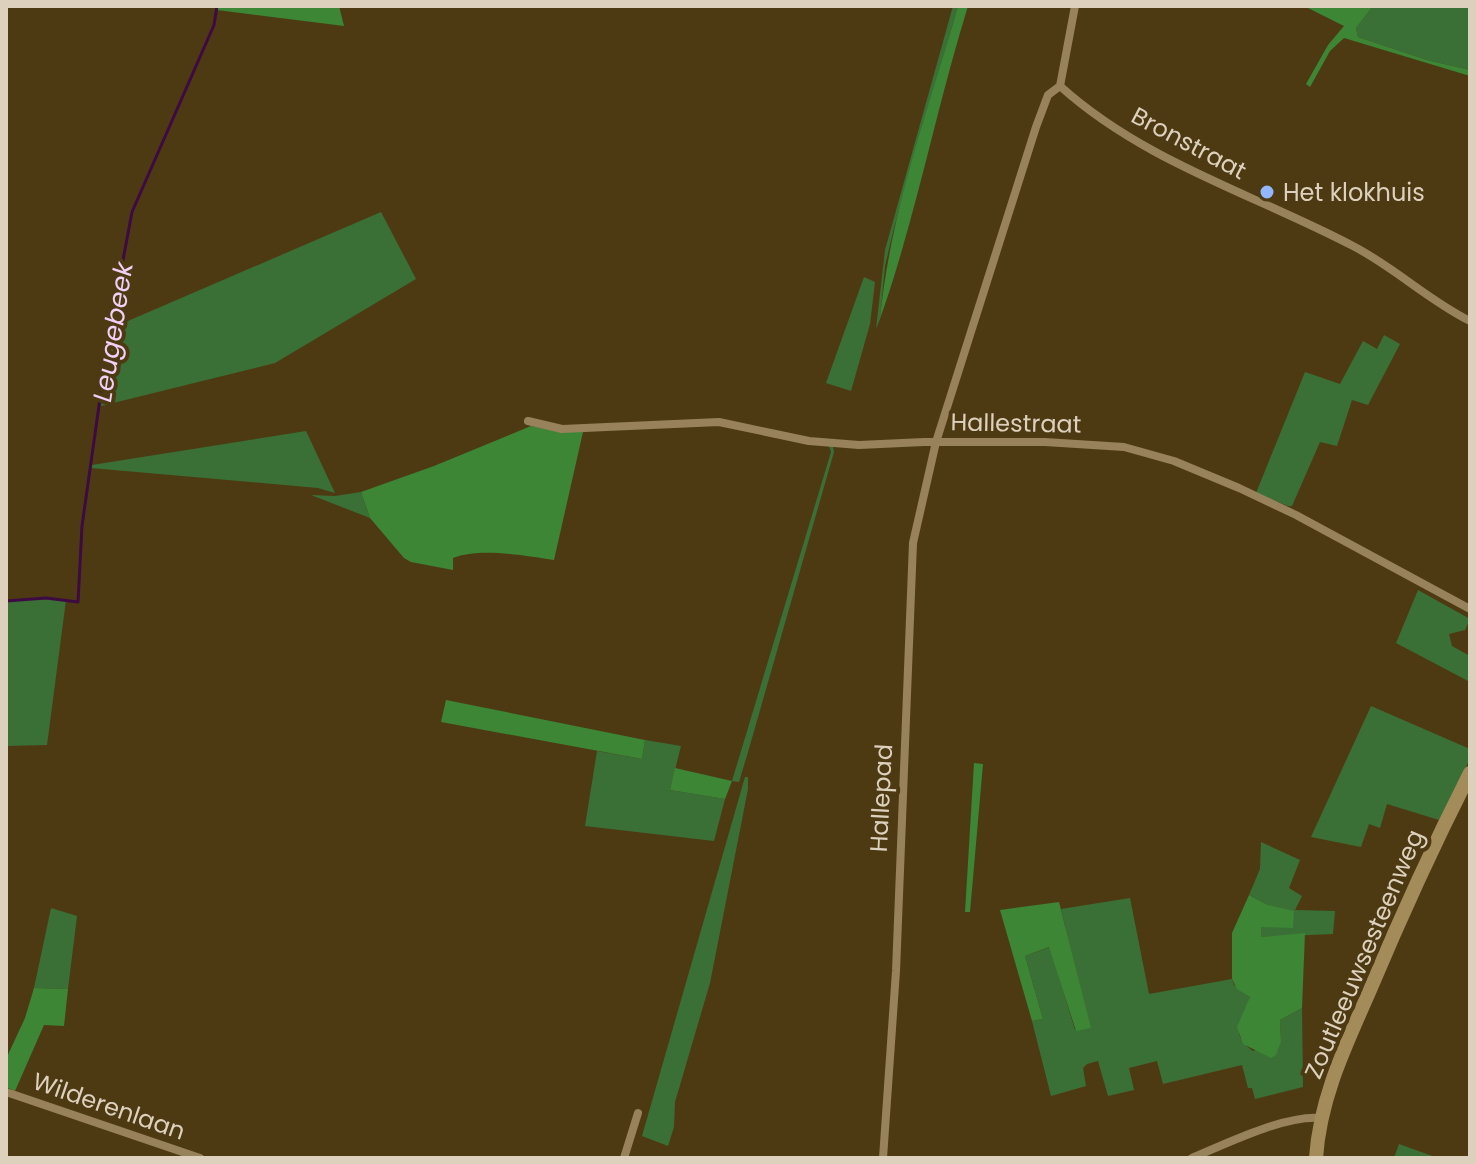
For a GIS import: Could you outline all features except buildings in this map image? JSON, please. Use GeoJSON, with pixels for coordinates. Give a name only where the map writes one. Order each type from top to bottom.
{"type":"FeatureCollection","features":[{"type":"Feature","properties":{"kind":"street"},"geometry":{"type":"LineString","coordinates":[[936,442],[1036,127],[1048,95],[1060,86],[1075,6]]}},
{"type":"Feature","properties":{"kind":"street","name":"Bronstraat"},"geometry":{"type":"LineString","coordinates":[[1060,86],[1146,147],[1352,245],[1442,307],[1470,321]]}},
{"type":"Feature","properties":{"kind":"street","name":"Hallestraat"},"geometry":{"type":"LineString","coordinates":[[528,421],[562,429],[709,421],[837,444],[936,442],[1124,447],[1206,473],[1296,515],[1470,609]]}},
{"type":"Feature","properties":{"kind":"street","name":"Hallepad"},"geometry":{"type":"LineString","coordinates":[[883,1158],[896,971],[913,543],[936,442]]}},
{"type":"Feature","properties":{"kind":"street","name":"Zoutleeuwsesteenweg"},"geometry":{"type":"LineString","coordinates":[[1316,1158],[1320,1118],[1332,1078],[1423,866],[1470,773]]}},
{"type":"Feature","properties":{"kind":"street","name":"Wilderenlaan"},"geometry":{"type":"LineString","coordinates":[[6,1092],[200,1158]]}},
{"type":"Feature","properties":{"kind":"street"},"geometry":{"type":"LineString","coordinates":[[624,1156],[638,1113]]}},
{"type":"Feature","properties":{"kind":"street"},"geometry":{"type":"LineString","coordinates":[[1192,1158],[1260,1131],[1303,1118],[1320,1118]]}},
{"type":"Feature","properties":{"kind":"green space"},"geometry":{"type":"Polygon","coordinates":[[[217,6],[339,6],[344,26],[217,10],[217,6]]]}},
{"type":"Feature","properties":{"kind":"green space"},"geometry":{"type":"Polygon","coordinates":[[[953,6],[958,6],[894,228],[876,329],[885,250],[953,6]]]}},
{"type":"Feature","properties":{"kind":"green space"},"geometry":{"type":"Polygon","coordinates":[[[958,6],[968,6],[880,319],[901,200],[958,6]]]}},
{"type":"Feature","properties":{"kind":"green space"},"geometry":{"type":"Polygon","coordinates":[[[1304,6],[1373,6],[1356,28],[1358,37],[1427,60],[1470,70],[1470,76],[1344,38],[1330,51],[1310,87],[1306,84],[1328,45],[1344,26],[1304,6]]]}},
{"type":"Feature","properties":{"kind":"green space"},"geometry":{"type":"Polygon","coordinates":[[[1373,6],[1470,6],[1470,70],[1427,60],[1358,37],[1356,28],[1373,6]]]}},
{"type":"Feature","properties":{"kind":"green space"},"geometry":{"type":"Polygon","coordinates":[[[381,212],[416,279],[275,363],[101,406],[114,327],[381,212]]]}},
{"type":"Feature","properties":{"kind":"green space"},"geometry":{"type":"Polygon","coordinates":[[[864,277],[875,282],[870,324],[851,391],[826,383],[864,277]]]}},
{"type":"Feature","properties":{"kind":"green space"},"geometry":{"type":"Polygon","coordinates":[[[1384,335],[1400,344],[1368,405],[1352,400],[1337,446],[1320,442],[1292,506],[1256,493],[1305,372],[1340,384],[1363,341],[1377,349],[1384,335]]]}},
{"type":"Feature","properties":{"kind":"green space"},"geometry":{"type":"Polygon","coordinates":[[[531,426],[562,432],[583,432],[554,560],[503,553],[476,553],[453,558],[453,570],[411,562],[370,518],[361,492],[531,426]]]}},
{"type":"Feature","properties":{"kind":"green space"},"geometry":{"type":"Polygon","coordinates":[[[306,431],[335,493],[318,488],[91,468],[92,465],[306,431]]]}},
{"type":"Feature","properties":{"kind":"green space"},"geometry":{"type":"Polygon","coordinates":[[[829,446],[833,446],[834,452],[748,752],[739,782],[732,781],[831,452],[829,446]]]}},
{"type":"Feature","properties":{"kind":"green space"},"geometry":{"type":"Polygon","coordinates":[[[361,492],[370,518],[311,495],[335,496],[361,492]]]}},
{"type":"Feature","properties":{"kind":"green space"},"geometry":{"type":"Polygon","coordinates":[[[1418,590],[1470,619],[1465,630],[1449,634],[1452,646],[1470,656],[1470,682],[1396,643],[1418,590]]]}},
{"type":"Feature","properties":{"kind":"green space"},"geometry":{"type":"Polygon","coordinates":[[[35,598],[66,600],[47,745],[6,746],[6,602],[35,598]]]}},
{"type":"Feature","properties":{"kind":"green space"},"geometry":{"type":"Polygon","coordinates":[[[446,700],[645,740],[642,759],[441,722],[446,700]]]}},
{"type":"Feature","properties":{"kind":"green space"},"geometry":{"type":"Polygon","coordinates":[[[1371,706],[1470,749],[1470,759],[1439,820],[1387,804],[1380,828],[1369,824],[1361,847],[1311,837],[1371,706]]]}},
{"type":"Feature","properties":{"kind":"green space"},"geometry":{"type":"Polygon","coordinates":[[[645,740],[681,746],[670,790],[725,799],[714,841],[585,826],[597,751],[642,759],[645,740]]]}},
{"type":"Feature","properties":{"kind":"green space"},"geometry":{"type":"Polygon","coordinates":[[[974,763],[983,764],[970,912],[965,912],[974,763]]]}},
{"type":"Feature","properties":{"kind":"green space"},"geometry":{"type":"Polygon","coordinates":[[[675,768],[732,781],[725,799],[670,790],[675,768]]]}},
{"type":"Feature","properties":{"kind":"green space"},"geometry":{"type":"Polygon","coordinates":[[[745,777],[748,777],[748,789],[710,983],[675,1102],[674,1127],[668,1146],[642,1136],[745,777]]]}},
{"type":"Feature","properties":{"kind":"green space"},"geometry":{"type":"Polygon","coordinates":[[[1261,842],[1300,860],[1289,888],[1302,896],[1295,910],[1335,911],[1333,934],[1261,937],[1260,927],[1268,905],[1249,895],[1260,869],[1261,842]]]}},
{"type":"Feature","properties":{"kind":"green space"},"geometry":{"type":"Polygon","coordinates":[[[1249,895],[1268,905],[1294,911],[1293,928],[1261,927],[1261,937],[1305,933],[1302,1008],[1280,1020],[1281,1041],[1276,1055],[1271,1058],[1243,1044],[1237,1027],[1250,997],[1237,989],[1232,979],[1232,933],[1249,895]]]}},
{"type":"Feature","properties":{"kind":"green space"},"geometry":{"type":"Polygon","coordinates":[[[1130,898],[1149,994],[1232,979],[1234,985],[1250,997],[1239,1032],[1253,1051],[1281,1041],[1280,1020],[1302,1008],[1303,1087],[1255,1099],[1252,1088],[1248,1088],[1242,1065],[1163,1084],[1157,1061],[1129,1068],[1134,1090],[1108,1096],[1098,1061],[1083,1068],[1086,1086],[1051,1096],[1032,1021],[1043,1019],[1025,956],[1050,947],[1075,1030],[1090,1028],[1061,909],[1130,898]]]}},
{"type":"Feature","properties":{"kind":"green space"},"geometry":{"type":"Polygon","coordinates":[[[1059,902],[1091,1028],[1076,1031],[1049,947],[1025,956],[1043,1019],[1032,1021],[1000,910],[1059,902]]]}},
{"type":"Feature","properties":{"kind":"green space"},"geometry":{"type":"Polygon","coordinates":[[[51,908],[77,916],[68,989],[34,988],[51,908]]]}},
{"type":"Feature","properties":{"kind":"green space"},"geometry":{"type":"Polygon","coordinates":[[[34,988],[68,989],[64,1026],[44,1025],[15,1091],[6,1087],[6,1059],[25,1018],[34,988]]]}},
{"type":"Feature","properties":{"kind":"green space"},"geometry":{"type":"Polygon","coordinates":[[[1399,1144],[1438,1158],[1394,1158],[1399,1144]]]}},
{"type":"Feature","properties":{"kind":"waterway","name":"Leugebeek"},"geometry":{"type":"LineString","coordinates":[[6,601],[46,598],[78,602],[82,526],[109,335],[132,212],[214,25],[217,6]]}},
{"type":"Feature","properties":{"kind":"place","name":"Het klokhuis"},"geometry":{"type":"Point","coordinates":[1267,192]}}]}
